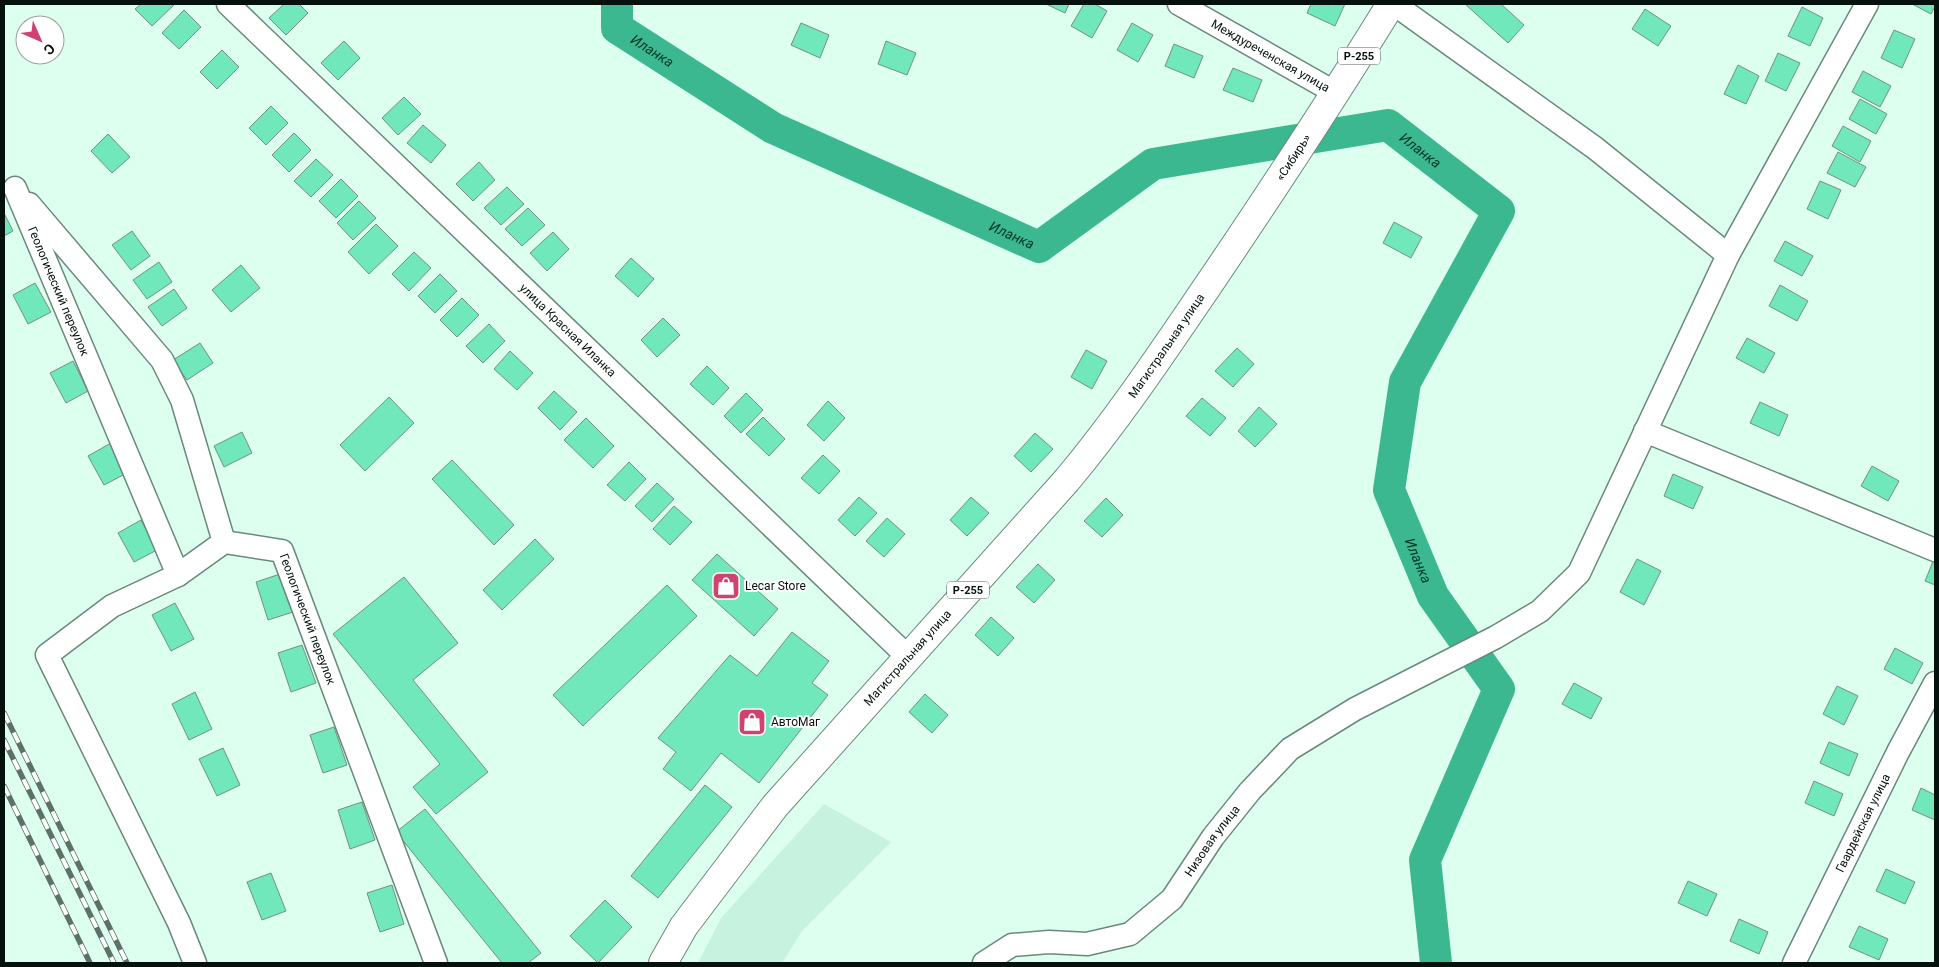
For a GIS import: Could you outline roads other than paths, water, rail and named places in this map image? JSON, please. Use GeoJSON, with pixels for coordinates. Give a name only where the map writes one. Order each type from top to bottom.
{"type":"FeatureCollection","features":[{"type":"Feature","properties":{"kind":"main road","name":"Р-255"},"geometry":{"type":"LineString","coordinates":[[1331,100],[1392,4]]}},
{"type":"Feature","properties":{"kind":"main road","name":"«Сибирь»"},"geometry":{"type":"LineString","coordinates":[[1261,208],[1331,100]]}},
{"type":"Feature","properties":{"kind":"main road","name":"Магистральная улица"},"geometry":{"type":"LineString","coordinates":[[663,963],[684,926],[775,806],[1067,480],[1097,444],[1124,408],[1261,208]]}},
{"type":"Feature","properties":{"kind":"street","name":"улица Красная Иланка"},"geometry":{"type":"LineString","coordinates":[[228,4],[908,657]]}},
{"type":"Feature","properties":{"kind":"street","name":"Междуреченская улица"},"geometry":{"type":"LineString","coordinates":[[1179,4],[1331,100]]}},
{"type":"Feature","properties":{"kind":"street"},"geometry":{"type":"LineString","coordinates":[[1392,4],[1595,148],[1728,255]]}},
{"type":"Feature","properties":{"kind":"street","name":"Низовая улица"},"geometry":{"type":"LineString","coordinates":[[984,963],[1012,945],[1049,942],[1087,944],[1130,934],[1172,899],[1213,837],[1250,791],[1290,749],[1355,709],[1496,637],[1540,611],[1579,572],[1728,255],[1867,4]]}},
{"type":"Feature","properties":{"kind":"street","name":"Геологический переулок"},"geometry":{"type":"LineString","coordinates":[[178,575],[15,188],[162,360],[182,400],[224,542],[282,551],[436,963]]}},
{"type":"Feature","properties":{"kind":"street"},"geometry":{"type":"LineString","coordinates":[[1645,431],[1935,550]]}},
{"type":"Feature","properties":{"kind":"street"},"geometry":{"type":"LineString","coordinates":[[195,963],[179,923],[47,655],[112,606],[178,575],[224,542]]}},
{"type":"Feature","properties":{"kind":"street","name":"Гвардейская улица"},"geometry":{"type":"LineString","coordinates":[[1794,963],[1898,752],[1935,683]]}},
{"type":"Feature","properties":{"kind":"waterway","name":"Иланка"},"geometry":{"type":"LineString","coordinates":[[617,4],[617,28],[773,128],[1039,247],[1153,164],[1388,125],[1499,211],[1405,382],[1389,490],[1433,596],[1499,689],[1425,860],[1436,963]]}},
{"type":"Feature","properties":{"kind":"railway"},"geometry":{"type":"LineString","coordinates":[[4,713],[127,963]]}},
{"type":"Feature","properties":{"kind":"railway"},"geometry":{"type":"LineString","coordinates":[[4,740],[114,963]]}},
{"type":"Feature","properties":{"kind":"railway"},"geometry":{"type":"LineString","coordinates":[[4,786],[90,963]]}},
{"type":"Feature","properties":{"kind":"place","name":"Lecar Store"},"geometry":{"type":"Point","coordinates":[726,586]}},
{"type":"Feature","properties":{"kind":"place","name":"АвтоМаг"},"geometry":{"type":"Point","coordinates":[752,722]}}]}
